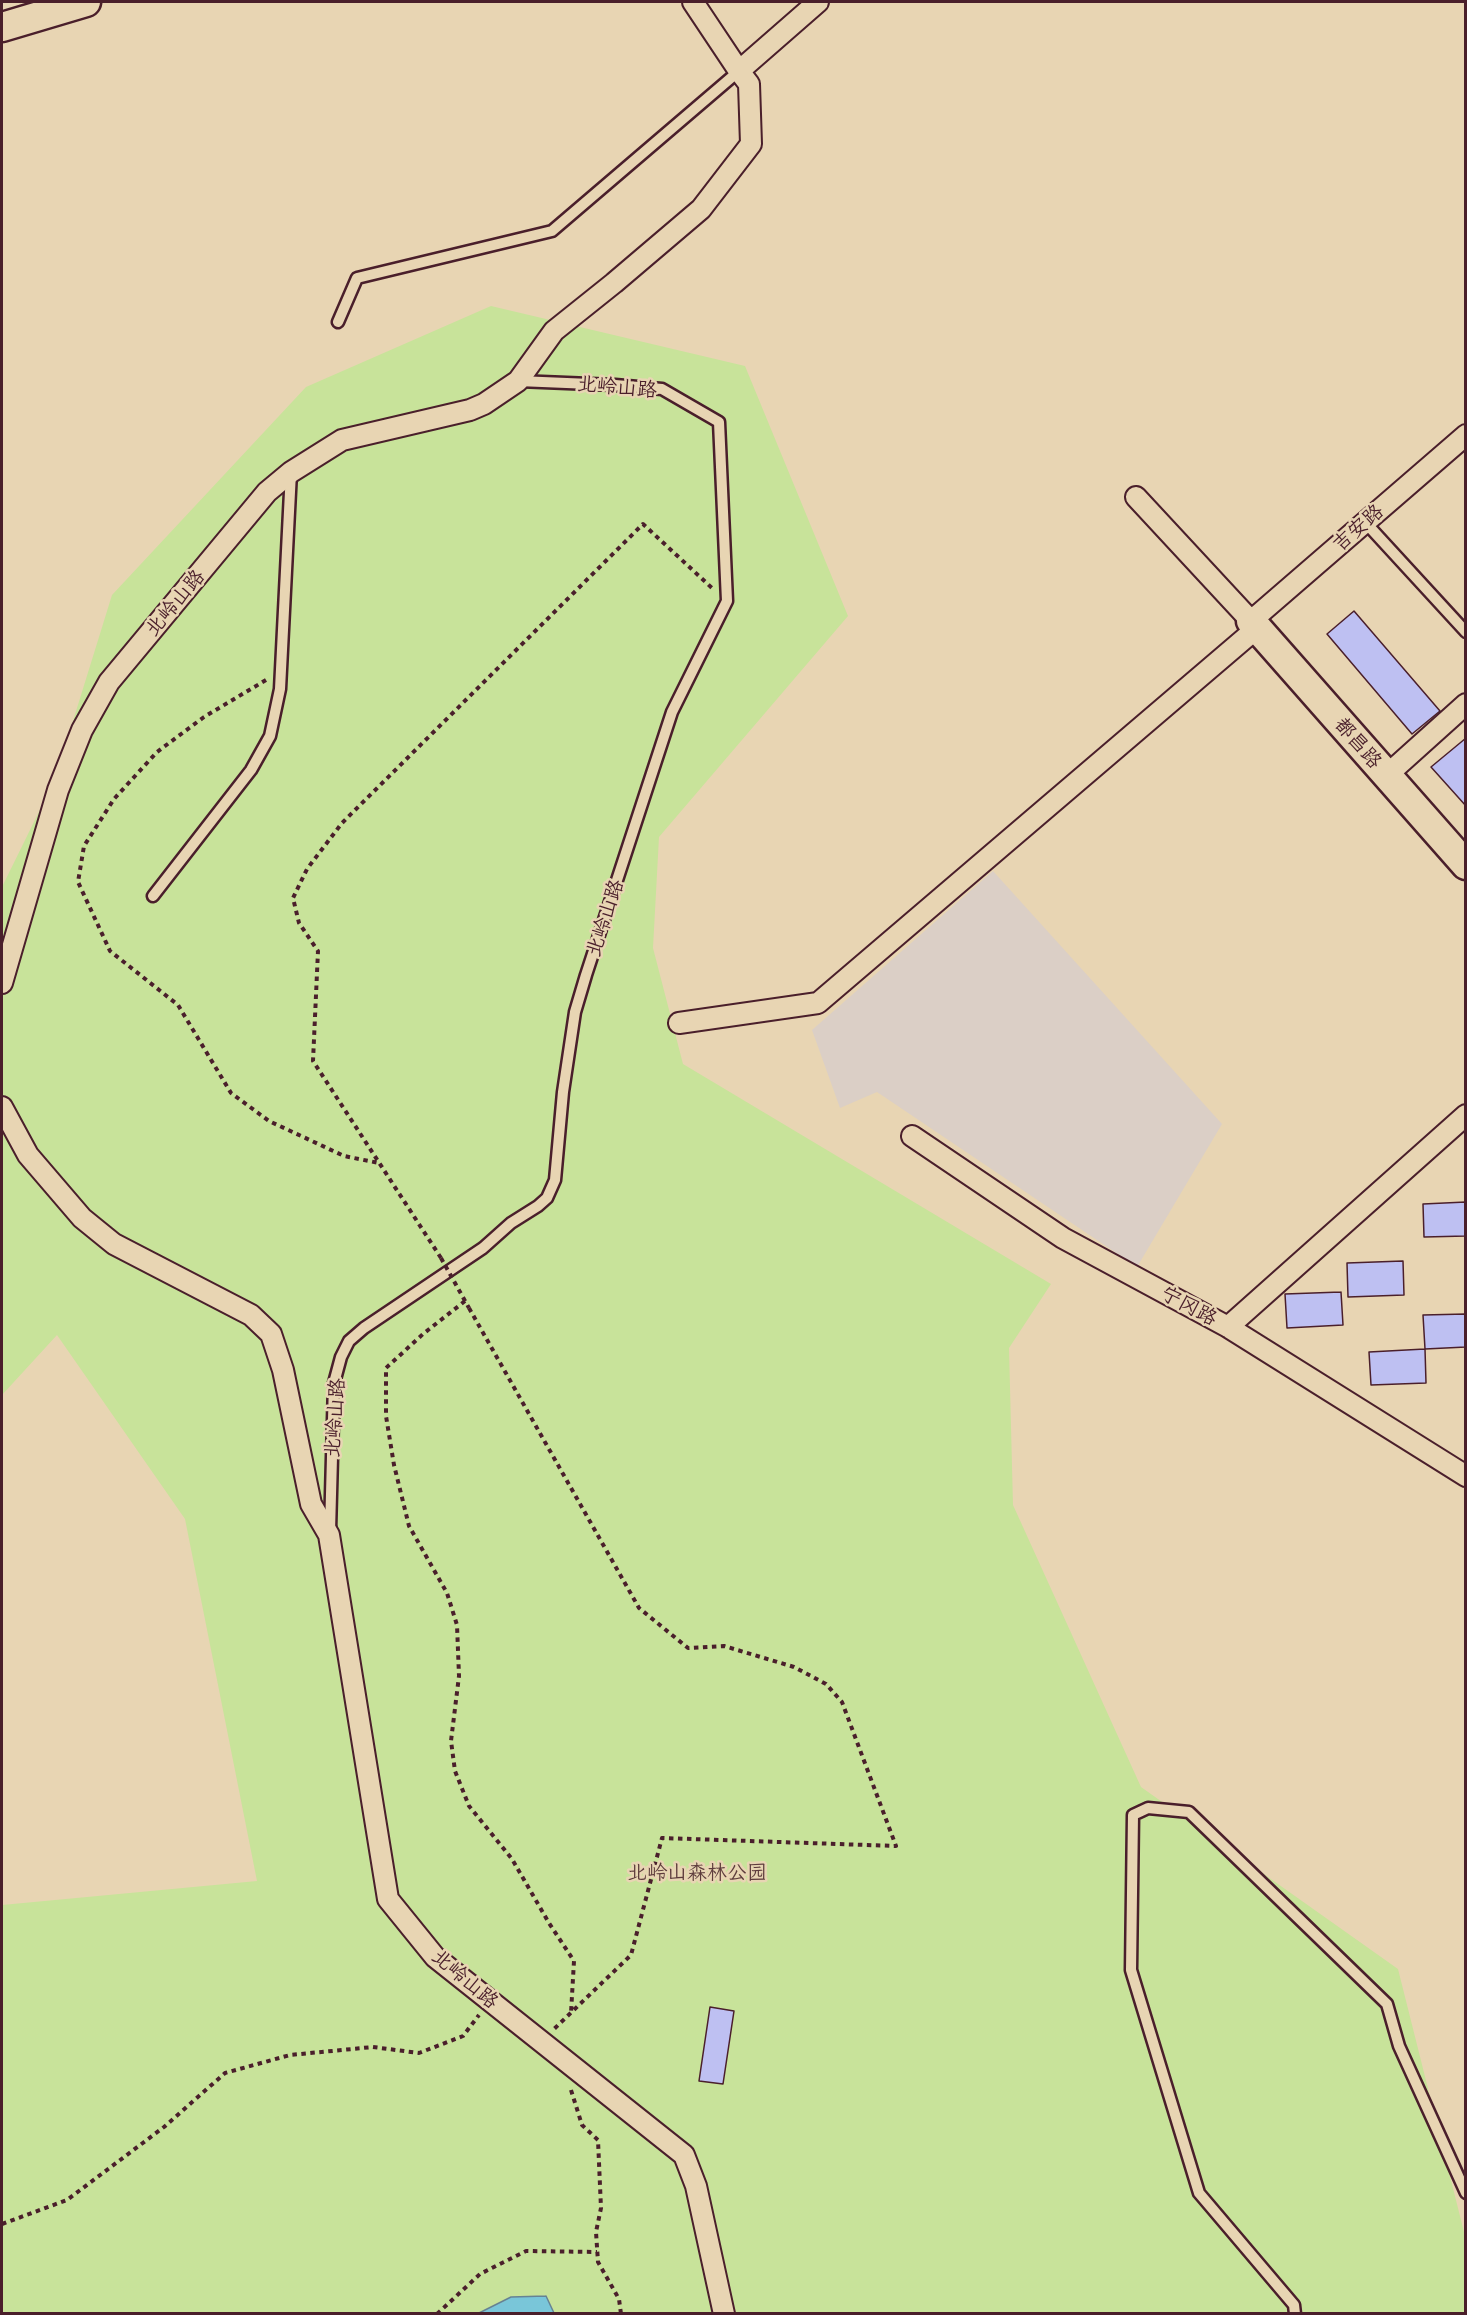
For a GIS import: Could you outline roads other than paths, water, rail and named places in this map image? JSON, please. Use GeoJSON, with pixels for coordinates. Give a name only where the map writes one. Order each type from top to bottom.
{"type":"FeatureCollection","features":[{"type":"Feature","properties":{"kind":"street"},"geometry":{"type":"LineString","coordinates":[[2,27],[86,2]]}},
{"type":"Feature","properties":{"kind":"street","name":"北岭山路"},"geometry":{"type":"LineString","coordinates":[[2,983],[58,790],[82,730],[110,682],[267,492],[291,472],[342,440],[470,410],[518,381],[554,331],[701,209],[751,144],[749,84],[693,2]]}},
{"type":"Feature","properties":{"kind":"street"},"geometry":{"type":"LineString","coordinates":[[739,71],[819,2]]}},
{"type":"Feature","properties":{"kind":"street","name":"吉安路"},"geometry":{"type":"LineString","coordinates":[[679,1023],[818,1003],[1254,624],[1365,522],[1466,435]]}},
{"type":"Feature","properties":{"kind":"street"},"geometry":{"type":"LineString","coordinates":[[1136,497],[1254,624]]}},
{"type":"Feature","properties":{"kind":"street","name":"都昌路"},"geometry":{"type":"LineString","coordinates":[[1254,624],[1466,865]]}},
{"type":"Feature","properties":{"kind":"street"},"geometry":{"type":"LineString","coordinates":[[1387,775],[1466,704]]}},
{"type":"Feature","properties":{"kind":"street","name":"北岭山路"},"geometry":{"type":"LineString","coordinates":[[2,1107],[28,1155],[82,1218],[114,1244],[251,1315],[271,1334],[282,1370],[311,1504],[329,1535],[388,1899],[435,1957],[684,2155],[696,2186],[724,2313]]}},
{"type":"Feature","properties":{"kind":"street"},"geometry":{"type":"LineString","coordinates":[[1228,1327],[1466,1114]]}},
{"type":"Feature","properties":{"kind":"street","name":"宁冈路"},"geometry":{"type":"LineString","coordinates":[[912,1136],[1063,1238],[1228,1327],[1466,1476]]}},
{"type":"Feature","properties":{"kind":"lane"},"geometry":{"type":"LineString","coordinates":[[338,322],[357,278],[552,231],[739,71]]}},
{"type":"Feature","properties":{"kind":"lane","name":"北岭山路"},"geometry":{"type":"LineString","coordinates":[[329,1535],[334,1383],[341,1357],[349,1341],[363,1328],[483,1248],[511,1223],[538,1206],[547,1198],[555,1180],[575,1012],[585,975],[672,712],[727,601],[719,422],[662,389],[518,381]]}},
{"type":"Feature","properties":{"kind":"lane"},"geometry":{"type":"LineString","coordinates":[[153,896],[251,770],[270,736],[280,689],[291,472]]}},
{"type":"Feature","properties":{"kind":"lane"},"geometry":{"type":"LineString","coordinates":[[1365,522],[1466,632]]}},
{"type":"Feature","properties":{"kind":"lane"},"geometry":{"type":"LineString","coordinates":[[1295,2313],[1294,2305],[1199,2193],[1131,1970],[1133,1815],[1148,1808],[1189,1812],[1387,2004],[1399,2046],[1466,2193]]}},
{"type":"Feature","properties":{"kind":"water"},"geometry":{"type":"Polygon","coordinates":[[[546,2296],[554,2313],[479,2313],[511,2297],[546,2296]]]}},
{"type":"Feature","properties":{"kind":"park label","name":"北岭山森林公园"},"geometry":{"type":"Point","coordinates":[697,1873]}}]}
